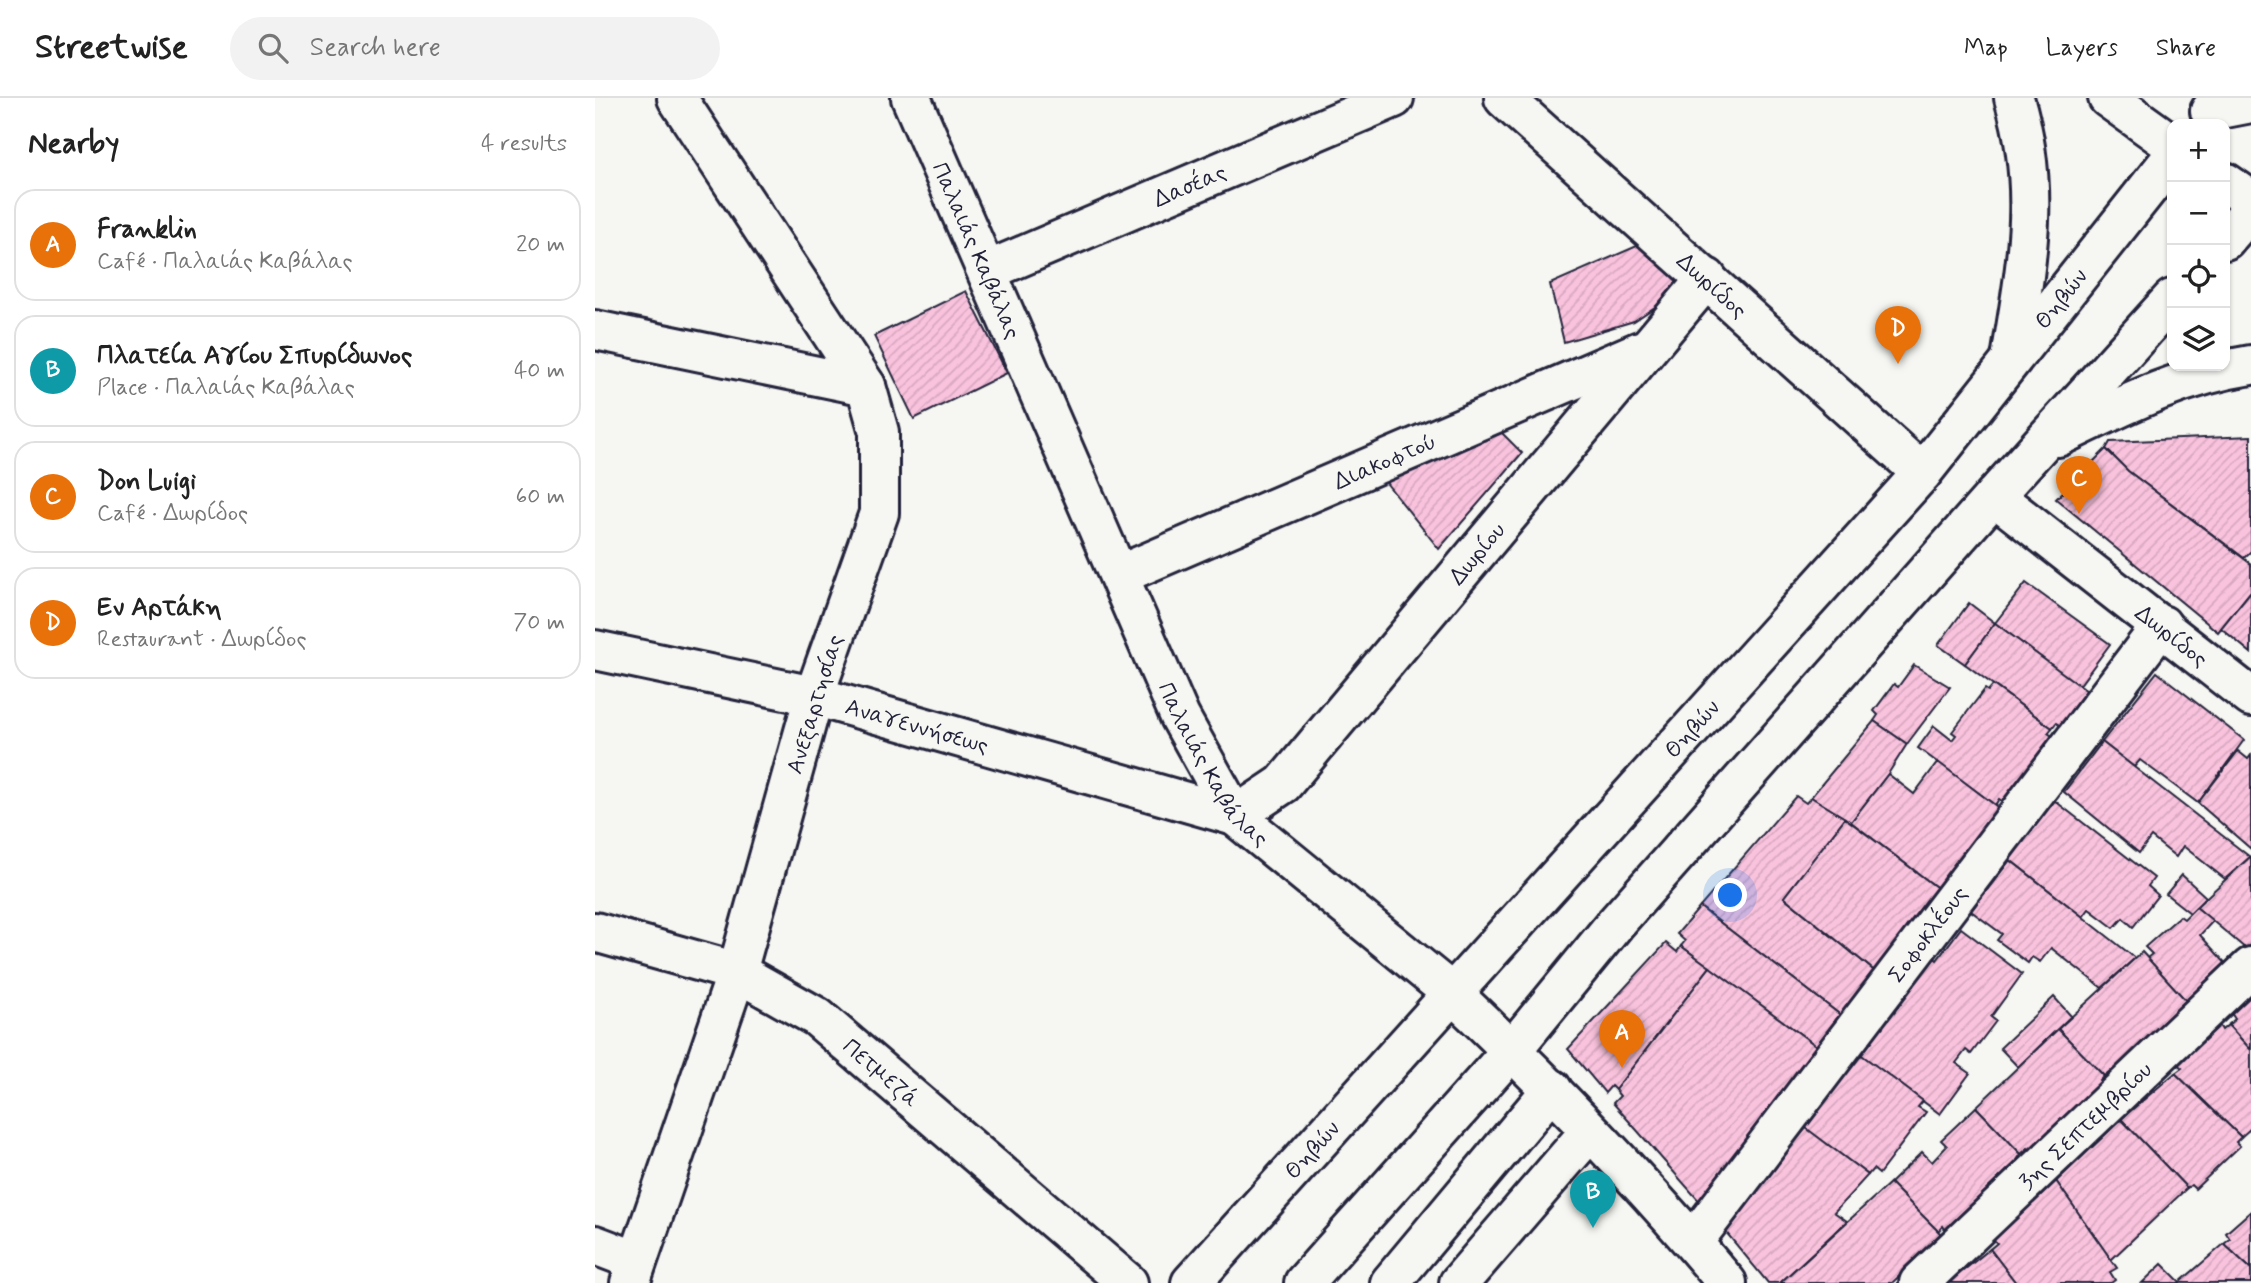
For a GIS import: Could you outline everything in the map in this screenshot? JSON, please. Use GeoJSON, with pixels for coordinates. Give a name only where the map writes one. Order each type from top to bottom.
{"type":"FeatureCollection","features":[{"type":"Feature","properties":{"kind":"street","name":"Ανεξαρτησίας"},"geometry":{"type":"LineString","coordinates":[[634,1272],[737,972],[814,695],[879,513],[880,432],[866,386],[677,98]]}},
{"type":"Feature","properties":{"kind":"street","name":"Δασέας"},"geometry":{"type":"LineString","coordinates":[[987,271],[1394,98]]}},
{"type":"Feature","properties":{"kind":"street","name":"Δωρίδος"},"geometry":{"type":"LineString","coordinates":[[1504,98],[1922,473]]}},
{"type":"Feature","properties":{"kind":"street"},"geometry":{"type":"LineString","coordinates":[[2011,362],[2028,256],[2031,186],[2024,132],[2014,98]]}},
{"type":"Feature","properties":{"kind":"street"},"geometry":{"type":"LineString","coordinates":[[2108,98],[2167,140]]}},
{"type":"Feature","properties":{"kind":"street"},"geometry":{"type":"LineString","coordinates":[[2210,111],[2251,103]]}},
{"type":"Feature","properties":{"kind":"street","name":"Παλαιάς Καβάλας"},"geometry":{"type":"LineString","coordinates":[[927,107],[987,271],[1118,575],[1180,717],[1235,816],[1453,994],[1512,1050],[1552,1089],[1693,1242],[1727,1283]]}},
{"type":"Feature","properties":{"kind":"street","name":"Θηβών"},"geometry":{"type":"LineString","coordinates":[[1191,1283],[1922,473],[2167,164]]}},
{"type":"Feature","properties":{"kind":"street"},"geometry":{"type":"LineString","coordinates":[[2226,182],[2251,200]]}},
{"type":"Feature","properties":{"kind":"street"},"geometry":{"type":"LineString","coordinates":[[2230,234],[2251,210]]}},
{"type":"Feature","properties":{"kind":"street","name":"Δωρίου"},"geometry":{"type":"LineString","coordinates":[[1235,816],[1283,784],[1707,278]]}},
{"type":"Feature","properties":{"kind":"street"},"geometry":{"type":"LineString","coordinates":[[1304,1283],[1512,1050],[1615,924],[2167,305]]}},
{"type":"Feature","properties":{"kind":"street"},"geometry":{"type":"LineString","coordinates":[[595,330],[866,386]]}},
{"type":"Feature","properties":{"kind":"street","name":"Διακοφτού"},"geometry":{"type":"LineString","coordinates":[[1118,575],[1649,348]]}},
{"type":"Feature","properties":{"kind":"street"},"geometry":{"type":"LineString","coordinates":[[2040,446],[2154,391],[2224,369],[2251,365]]}},
{"type":"Feature","properties":{"kind":"street","name":"Δωρίδος"},"geometry":{"type":"LineString","coordinates":[[1994,496],[2251,696]]}},
{"type":"Feature","properties":{"kind":"street","name":"Σοφοκλέους"},"geometry":{"type":"LineString","coordinates":[[1693,1242],[2162,625]]}},
{"type":"Feature","properties":{"kind":"street","name":"Αναγεννήσεως"},"geometry":{"type":"LineString","coordinates":[[595,650],[814,695],[1235,816]]}},
{"type":"Feature","properties":{"kind":"street","name":"Πετμεζά"},"geometry":{"type":"LineString","coordinates":[[595,932],[737,972],[817,1017],[1128,1283]]}},
{"type":"Feature","properties":{"kind":"street","name":"3ης Σεπτεμβρίου"},"geometry":{"type":"LineString","coordinates":[[1919,1283],[2251,967]]}},
{"type":"Feature","properties":{"kind":"street"},"geometry":{"type":"LineString","coordinates":[[1390,1283],[1552,1089]]}},
{"type":"Feature","properties":{"kind":"street"},"geometry":{"type":"LineString","coordinates":[[1459,1283],[1590,1131]]}},
{"type":"Feature","properties":{"kind":"street"},"geometry":{"type":"LineString","coordinates":[[595,1245],[634,1272]]}},
{"type":"Feature","properties":{"kind":"building"},"geometry":{"type":"Polygon","coordinates":[[[1653,239],[1686,286],[1634,321],[1564,342],[1550,284],[1653,239]]]}},
{"type":"Feature","properties":{"kind":"building"},"geometry":{"type":"Polygon","coordinates":[[[966,291],[1007,373],[914,419],[874,336],[966,291]]]}},
{"type":"Feature","properties":{"kind":"building"},"geometry":{"type":"Polygon","coordinates":[[[1497,428],[1522,453],[1439,549],[1383,479],[1497,428]]]}},
{"type":"Feature","properties":{"kind":"building"},"geometry":{"type":"Polygon","coordinates":[[[2251,436],[2251,551],[2244,558],[2128,471],[2106,449],[2110,442],[2251,436]]]}},
{"type":"Feature","properties":{"kind":"building"},"geometry":{"type":"Polygon","coordinates":[[[2106,449],[2128,471],[2251,564],[2251,591],[2218,632],[2056,499],[2106,449]]]}},
{"type":"Feature","properties":{"kind":"building"},"geometry":{"type":"Polygon","coordinates":[[[2026,583],[2110,644],[2079,686],[1995,623],[2026,583]]]}},
{"type":"Feature","properties":{"kind":"building"},"geometry":{"type":"Polygon","coordinates":[[[2251,591],[2251,653],[2221,628],[2251,591]]]}},
{"type":"Feature","properties":{"kind":"building"},"geometry":{"type":"Polygon","coordinates":[[[1969,603],[1995,623],[1965,664],[1938,645],[1969,603]]]}},
{"type":"Feature","properties":{"kind":"building"},"geometry":{"type":"Polygon","coordinates":[[[1995,623],[2087,691],[2061,726],[2056,723],[2052,728],[1965,664],[1995,623]]]}},
{"type":"Feature","properties":{"kind":"building"},"geometry":{"type":"Polygon","coordinates":[[[1914,665],[1950,687],[1907,744],[1874,721],[1878,715],[1874,711],[1894,684],[1898,687],[1914,665]]]}},
{"type":"Feature","properties":{"kind":"building"},"geometry":{"type":"Polygon","coordinates":[[[2157,672],[2244,740],[2198,803],[2140,760],[2134,767],[2102,742],[2157,672]]]}},
{"type":"Feature","properties":{"kind":"building"},"geometry":{"type":"Polygon","coordinates":[[[1993,685],[2052,728],[2048,733],[2055,738],[2006,804],[1999,799],[1995,805],[1918,748],[1934,726],[1952,740],[1956,735],[1952,732],[1985,689],[1988,691],[1993,685]]]}},
{"type":"Feature","properties":{"kind":"building"},"geometry":{"type":"Polygon","coordinates":[[[1874,721],[1907,744],[1851,822],[1811,797],[1874,721]]]}},
{"type":"Feature","properties":{"kind":"building"},"geometry":{"type":"Polygon","coordinates":[[[2102,742],[2250,857],[2225,879],[2183,846],[2176,857],[2151,837],[2139,853],[2064,792],[2102,742]]]}},
{"type":"Feature","properties":{"kind":"building"},"geometry":{"type":"Polygon","coordinates":[[[2238,751],[2248,759],[2251,755],[2251,849],[2198,803],[2238,751]]]}},
{"type":"Feature","properties":{"kind":"building"},"geometry":{"type":"Polygon","coordinates":[[[1938,762],[2000,809],[1940,890],[1851,822],[1888,774],[1914,794],[1938,762]]]}},
{"type":"Feature","properties":{"kind":"building"},"geometry":{"type":"Polygon","coordinates":[[[1796,796],[1806,803],[1811,797],[1845,818],[1784,897],[1877,973],[1843,1017],[1700,907],[1796,796]]]}},
{"type":"Feature","properties":{"kind":"building"},"geometry":{"type":"Polygon","coordinates":[[[2050,797],[2154,878],[2148,886],[2158,895],[2133,927],[2123,918],[2114,928],[2089,909],[2083,917],[2004,855],[2050,797]]]}},
{"type":"Feature","properties":{"kind":"building"},"geometry":{"type":"Polygon","coordinates":[[[1845,818],[1940,890],[1877,973],[1784,897],[1845,818]]]}},
{"type":"Feature","properties":{"kind":"building"},"geometry":{"type":"Polygon","coordinates":[[[2251,856],[2251,945],[2246,949],[2196,907],[2251,856]]]}},
{"type":"Feature","properties":{"kind":"building"},"geometry":{"type":"Polygon","coordinates":[[[2010,860],[2135,958],[2102,988],[2051,948],[2040,962],[2032,957],[2028,963],[1997,940],[2002,934],[1971,911],[2010,860]]]}},
{"type":"Feature","properties":{"kind":"building"},"geometry":{"type":"Polygon","coordinates":[[[2182,875],[2206,897],[2190,913],[2166,894],[2182,875]]]}},
{"type":"Feature","properties":{"kind":"building"},"geometry":{"type":"Polygon","coordinates":[[[1700,907],[1843,1017],[1819,1048],[1681,946],[1685,941],[1677,934],[1700,907]]]}},
{"type":"Feature","properties":{"kind":"building"},"geometry":{"type":"Polygon","coordinates":[[[2196,907],[2213,921],[2200,935],[2229,967],[2189,1004],[2147,958],[2152,954],[2145,947],[2180,916],[2184,919],[2196,907]]]}},
{"type":"Feature","properties":{"kind":"building"},"geometry":{"type":"Polygon","coordinates":[[[1961,928],[2022,974],[1991,1017],[1996,1021],[1971,1054],[1966,1050],[1956,1063],[1970,1073],[1940,1114],[1861,1055],[1864,1050],[1861,1047],[1930,954],[1937,960],[1961,928]]]}},
{"type":"Feature","properties":{"kind":"building"},"geometry":{"type":"Polygon","coordinates":[[[1666,943],[1677,952],[1681,946],[1710,967],[1615,1090],[1611,1086],[1605,1093],[1568,1049],[1666,943]]]}},
{"type":"Feature","properties":{"kind":"building"},"geometry":{"type":"Polygon","coordinates":[[[2142,952],[2189,1004],[2116,1075],[2111,1070],[2104,1076],[2058,1029],[2142,952]]]}},
{"type":"Feature","properties":{"kind":"building"},"geometry":{"type":"Polygon","coordinates":[[[1710,967],[1819,1048],[1700,1202],[1613,1103],[1620,1096],[1615,1090],[1710,967]]]}},
{"type":"Feature","properties":{"kind":"building"},"geometry":{"type":"Polygon","coordinates":[[[2251,996],[2251,1050],[2228,1025],[2235,1019],[2231,1013],[2251,996]]]}},
{"type":"Feature","properties":{"kind":"building"},"geometry":{"type":"Polygon","coordinates":[[[2054,997],[2071,1016],[2018,1067],[2000,1048],[2054,997]]]}},
{"type":"Feature","properties":{"kind":"building"},"geometry":{"type":"Polygon","coordinates":[[[2218,1023],[2222,1030],[2228,1025],[2251,1050],[2251,1128],[2241,1137],[2175,1073],[2182,1068],[2176,1063],[2218,1023]]]}},
{"type":"Feature","properties":{"kind":"building"},"geometry":{"type":"Polygon","coordinates":[[[2058,1029],[2104,1076],[2100,1080],[2106,1086],[2033,1155],[2028,1148],[2021,1154],[1976,1107],[2058,1029]]]}},
{"type":"Feature","properties":{"kind":"building"},"geometry":{"type":"Polygon","coordinates":[[[1855,1050],[1923,1101],[1918,1107],[1926,1112],[1879,1174],[1873,1169],[1868,1175],[1800,1124],[1855,1050]]]}},
{"type":"Feature","properties":{"kind":"building"},"geometry":{"type":"Polygon","coordinates":[[[2175,1073],[2241,1137],[2236,1142],[2240,1146],[2195,1189],[2191,1185],[2187,1188],[2121,1119],[2175,1073]]]}},
{"type":"Feature","properties":{"kind":"building"},"geometry":{"type":"Polygon","coordinates":[[[1976,1107],[2021,1154],[2017,1160],[2022,1164],[1947,1233],[1943,1226],[1938,1231],[1890,1183],[1922,1152],[1932,1162],[1947,1146],[1941,1140],[1976,1107]]]}},
{"type":"Feature","properties":{"kind":"building"},"geometry":{"type":"Polygon","coordinates":[[[2121,1119],[2187,1188],[2111,1260],[2056,1181],[2121,1119]]]}},
{"type":"Feature","properties":{"kind":"building"},"geometry":{"type":"Polygon","coordinates":[[[1806,1128],[1868,1175],[1834,1212],[1847,1221],[1780,1283],[1768,1283],[1720,1225],[1794,1131],[1800,1135],[1806,1128]]]}},
{"type":"Feature","properties":{"kind":"building"},"geometry":{"type":"Polygon","coordinates":[[[2056,1181],[2117,1268],[2110,1272],[2115,1280],[2111,1283],[2016,1283],[1990,1249],[1997,1243],[1992,1239],[2056,1181]]]}},
{"type":"Feature","properties":{"kind":"building"},"geometry":{"type":"Polygon","coordinates":[[[1890,1183],[1942,1235],[1892,1283],[1780,1283],[1890,1183]]]}},
{"type":"Feature","properties":{"kind":"building"},"geometry":{"type":"Polygon","coordinates":[[[2251,1211],[2251,1269],[2224,1244],[2230,1239],[2226,1233],[2251,1211]]]}},
{"type":"Feature","properties":{"kind":"building"},"geometry":{"type":"Polygon","coordinates":[[[2224,1244],[2251,1269],[2251,1283],[2142,1283],[2162,1264],[2180,1282],[2224,1244]]]}},
{"type":"Feature","properties":{"kind":"building"},"geometry":{"type":"Polygon","coordinates":[[[1990,1249],[2016,1283],[1948,1283],[1990,1249]]]}},
{"type":"Feature","properties":{"kind":"place","name":"Εν Αρτάκη"},"geometry":{"type":"Point","coordinates":[1898,364]}},
{"type":"Feature","properties":{"kind":"place","name":"Don Luigi"},"geometry":{"type":"Point","coordinates":[2079,514]}},
{"type":"Feature","properties":{"kind":"place","name":"Franklin"},"geometry":{"type":"Point","coordinates":[1622,1068]}},
{"type":"Feature","properties":{"kind":"place","name":"Πλατεία Αγίου Σπυρίδωνος"},"geometry":{"type":"Point","coordinates":[1593,1228]}}]}
